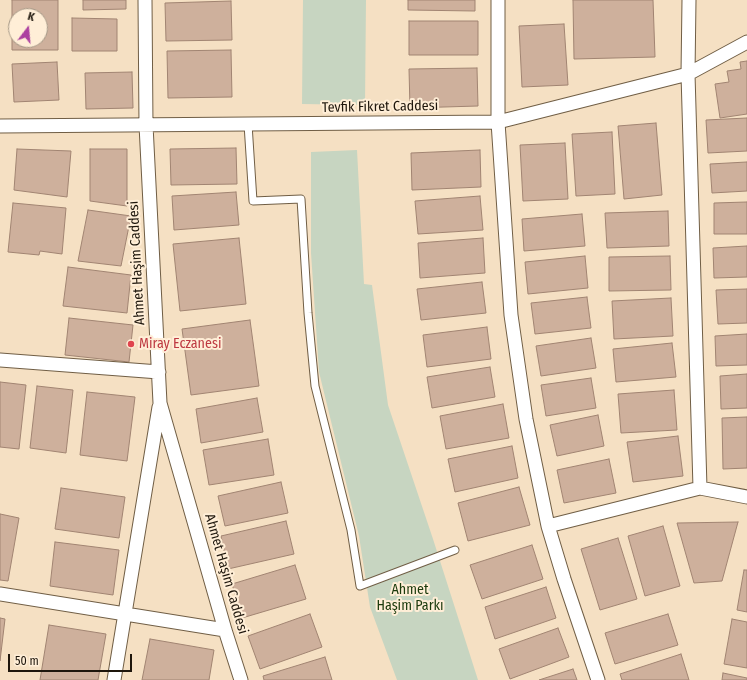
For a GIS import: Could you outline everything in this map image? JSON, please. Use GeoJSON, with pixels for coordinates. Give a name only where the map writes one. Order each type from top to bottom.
{"type":"FeatureCollection","features":[{"type":"Feature","properties":{"kind":"street","name":"Ahmet Haşim Caddesi"},"geometry":{"type":"LineString","coordinates":[[145,0],[146,125],[160,403],[225,630],[241,680]]}},
{"type":"Feature","properties":{"kind":"street"},"geometry":{"type":"LineString","coordinates":[[498,0],[498,122],[511,315],[526,420],[548,526],[598,680]]}},
{"type":"Feature","properties":{"kind":"street"},"geometry":{"type":"LineString","coordinates":[[689,0],[688,74],[700,488]]}},
{"type":"Feature","properties":{"kind":"street","name":"Tevfik Fikret Caddesi"},"geometry":{"type":"LineString","coordinates":[[0,126],[498,122],[688,74],[747,42]]}},
{"type":"Feature","properties":{"kind":"street"},"geometry":{"type":"LineString","coordinates":[[0,360],[159,372]]}},
{"type":"Feature","properties":{"kind":"street"},"geometry":{"type":"LineString","coordinates":[[114,680],[160,403]]}},
{"type":"Feature","properties":{"kind":"street"},"geometry":{"type":"LineString","coordinates":[[548,526],[700,488],[747,497]]}},
{"type":"Feature","properties":{"kind":"street"},"geometry":{"type":"LineString","coordinates":[[0,594],[225,630]]}},
{"type":"Feature","properties":{"kind":"lane"},"geometry":{"type":"LineString","coordinates":[[248,124],[253,201],[301,199],[308,313],[315,386],[351,530],[360,586],[455,550]]}},
{"type":"Feature","properties":{"kind":"green space"},"geometry":{"type":"Polygon","coordinates":[[[303,0],[366,0],[365,105],[302,104],[303,0]]]}},
{"type":"Feature","properties":{"kind":"green space","name":"Ahmet Haşim Parkı"},"geometry":{"type":"Polygon","coordinates":[[[357,150],[364,284],[372,285],[388,405],[478,680],[397,680],[370,607],[359,536],[319,372],[311,253],[311,152],[357,150]]]}},
{"type":"Feature","properties":{"kind":"building"},"geometry":{"type":"Polygon","coordinates":[[[12,0],[58,0],[58,50],[12,50],[12,48],[48,48],[48,8],[12,8],[12,0]]]}},
{"type":"Feature","properties":{"kind":"building"},"geometry":{"type":"Polygon","coordinates":[[[83,0],[126,0],[126,9],[83,10],[83,0]]]}},
{"type":"Feature","properties":{"kind":"building"},"geometry":{"type":"Polygon","coordinates":[[[408,0],[475,0],[475,11],[408,10],[408,0]]]}},
{"type":"Feature","properties":{"kind":"building"},"geometry":{"type":"Polygon","coordinates":[[[573,0],[653,0],[655,57],[574,59],[573,0]]]}},
{"type":"Feature","properties":{"kind":"building"},"geometry":{"type":"Polygon","coordinates":[[[231,1],[232,40],[166,41],[165,3],[231,1]]]}},
{"type":"Feature","properties":{"kind":"building"},"geometry":{"type":"Polygon","coordinates":[[[72,18],[117,19],[117,51],[72,51],[72,18]]]}},
{"type":"Feature","properties":{"kind":"building"},"geometry":{"type":"Polygon","coordinates":[[[409,21],[478,21],[478,55],[409,55],[409,21]]]}},
{"type":"Feature","properties":{"kind":"building"},"geometry":{"type":"Polygon","coordinates":[[[564,24],[568,85],[522,87],[519,26],[564,24]]]}},
{"type":"Feature","properties":{"kind":"building"},"geometry":{"type":"Polygon","coordinates":[[[231,50],[232,97],[168,98],[167,51],[231,50]]]}},
{"type":"Feature","properties":{"kind":"building"},"geometry":{"type":"Polygon","coordinates":[[[747,61],[747,114],[720,118],[715,84],[729,82],[727,71],[741,69],[740,62],[747,61]]]}},
{"type":"Feature","properties":{"kind":"building"},"geometry":{"type":"Polygon","coordinates":[[[57,62],[59,100],[14,102],[12,64],[57,62]]]}},
{"type":"Feature","properties":{"kind":"building"},"geometry":{"type":"Polygon","coordinates":[[[477,68],[478,106],[410,108],[409,69],[477,68]]]}},
{"type":"Feature","properties":{"kind":"building"},"geometry":{"type":"Polygon","coordinates":[[[132,72],[133,108],[86,109],[85,73],[132,72]]]}},
{"type":"Feature","properties":{"kind":"building"},"geometry":{"type":"Polygon","coordinates":[[[747,118],[747,151],[708,153],[706,120],[747,118]]]}},
{"type":"Feature","properties":{"kind":"building"},"geometry":{"type":"Polygon","coordinates":[[[656,123],[662,195],[624,199],[618,126],[656,123]]]}},
{"type":"Feature","properties":{"kind":"building"},"geometry":{"type":"Polygon","coordinates":[[[612,132],[615,194],[576,196],[572,134],[612,132]]]}},
{"type":"Feature","properties":{"kind":"building"},"geometry":{"type":"Polygon","coordinates":[[[565,143],[568,199],[523,201],[520,145],[565,143]]]}},
{"type":"Feature","properties":{"kind":"building"},"geometry":{"type":"Polygon","coordinates":[[[236,148],[237,184],[171,185],[170,149],[236,148]]]}},
{"type":"Feature","properties":{"kind":"building"},"geometry":{"type":"Polygon","coordinates":[[[17,149],[71,151],[67,197],[14,190],[17,149]]]}},
{"type":"Feature","properties":{"kind":"building"},"geometry":{"type":"Polygon","coordinates":[[[90,149],[127,149],[127,206],[90,201],[90,149]]]}},
{"type":"Feature","properties":{"kind":"building"},"geometry":{"type":"Polygon","coordinates":[[[480,150],[481,187],[412,190],[411,153],[480,150]]]}},
{"type":"Feature","properties":{"kind":"building"},"geometry":{"type":"Polygon","coordinates":[[[747,162],[747,191],[712,193],[710,164],[747,162]]]}},
{"type":"Feature","properties":{"kind":"building"},"geometry":{"type":"Polygon","coordinates":[[[236,192],[239,225],[174,230],[172,196],[236,192]]]}},
{"type":"Feature","properties":{"kind":"building"},"geometry":{"type":"Polygon","coordinates":[[[480,196],[483,230],[418,234],[415,201],[480,196]]]}},
{"type":"Feature","properties":{"kind":"building"},"geometry":{"type":"Polygon","coordinates":[[[747,202],[747,234],[714,234],[714,203],[747,202]]]}},
{"type":"Feature","properties":{"kind":"building"},"geometry":{"type":"Polygon","coordinates":[[[13,203],[66,208],[62,254],[40,251],[39,255],[8,252],[13,203]]]}},
{"type":"Feature","properties":{"kind":"building"},"geometry":{"type":"Polygon","coordinates":[[[88,210],[131,216],[121,266],[78,261],[88,210]]]}},
{"type":"Feature","properties":{"kind":"building"},"geometry":{"type":"Polygon","coordinates":[[[668,211],[669,246],[607,248],[605,213],[668,211]]]}},
{"type":"Feature","properties":{"kind":"building"},"geometry":{"type":"Polygon","coordinates":[[[582,214],[585,246],[524,251],[522,219],[582,214]]]}},
{"type":"Feature","properties":{"kind":"building"},"geometry":{"type":"Polygon","coordinates":[[[239,238],[246,304],[180,311],[173,244],[239,238]]]}},
{"type":"Feature","properties":{"kind":"building"},"geometry":{"type":"Polygon","coordinates":[[[483,238],[485,273],[420,278],[418,243],[483,238]]]}},
{"type":"Feature","properties":{"kind":"building"},"geometry":{"type":"Polygon","coordinates":[[[747,246],[747,277],[714,278],[713,248],[747,246]]]}},
{"type":"Feature","properties":{"kind":"building"},"geometry":{"type":"Polygon","coordinates":[[[585,256],[588,288],[528,294],[525,262],[585,256]]]}},
{"type":"Feature","properties":{"kind":"building"},"geometry":{"type":"Polygon","coordinates":[[[670,256],[671,290],[609,291],[609,257],[670,256]]]}},
{"type":"Feature","properties":{"kind":"building"},"geometry":{"type":"Polygon","coordinates":[[[68,267],[131,275],[127,313],[63,306],[68,267]]]}},
{"type":"Feature","properties":{"kind":"building"},"geometry":{"type":"Polygon","coordinates":[[[482,282],[486,313],[421,320],[417,289],[482,282]]]}},
{"type":"Feature","properties":{"kind":"building"},"geometry":{"type":"Polygon","coordinates":[[[747,289],[747,323],[718,324],[716,290],[747,289]]]}},
{"type":"Feature","properties":{"kind":"building"},"geometry":{"type":"Polygon","coordinates":[[[587,297],[591,328],[535,334],[531,303],[587,297]]]}},
{"type":"Feature","properties":{"kind":"building"},"geometry":{"type":"Polygon","coordinates":[[[671,298],[673,336],[614,339],[612,301],[671,298]]]}},
{"type":"Feature","properties":{"kind":"building"},"geometry":{"type":"Polygon","coordinates":[[[69,318],[133,325],[129,362],[65,355],[69,318]]]}},
{"type":"Feature","properties":{"kind":"building"},"geometry":{"type":"Polygon","coordinates":[[[250,320],[259,386],[191,395],[182,329],[250,320]]]}},
{"type":"Feature","properties":{"kind":"building"},"geometry":{"type":"Polygon","coordinates":[[[487,327],[491,359],[427,367],[423,335],[487,327]]]}},
{"type":"Feature","properties":{"kind":"building"},"geometry":{"type":"Polygon","coordinates":[[[747,334],[747,365],[716,366],[715,336],[747,334]]]}},
{"type":"Feature","properties":{"kind":"building"},"geometry":{"type":"Polygon","coordinates":[[[591,338],[596,368],[541,376],[536,346],[591,338]]]}},
{"type":"Feature","properties":{"kind":"building"},"geometry":{"type":"Polygon","coordinates":[[[672,343],[676,377],[616,382],[613,349],[672,343]]]}},
{"type":"Feature","properties":{"kind":"building"},"geometry":{"type":"Polygon","coordinates":[[[490,367],[495,397],[432,408],[427,377],[490,367]]]}},
{"type":"Feature","properties":{"kind":"building"},"geometry":{"type":"Polygon","coordinates":[[[747,374],[747,408],[721,409],[720,376],[747,374]]]}},
{"type":"Feature","properties":{"kind":"building"},"geometry":{"type":"Polygon","coordinates":[[[591,378],[596,408],[546,416],[541,385],[591,378]]]}},
{"type":"Feature","properties":{"kind":"building"},"geometry":{"type":"Polygon","coordinates":[[[0,382],[26,385],[19,449],[0,447],[0,382]]]}},
{"type":"Feature","properties":{"kind":"building"},"geometry":{"type":"Polygon","coordinates":[[[37,386],[73,390],[66,453],[30,448],[37,386]]]}},
{"type":"Feature","properties":{"kind":"building"},"geometry":{"type":"Polygon","coordinates":[[[674,390],[677,430],[621,433],[618,394],[674,390]]]}},
{"type":"Feature","properties":{"kind":"building"},"geometry":{"type":"Polygon","coordinates":[[[87,392],[135,397],[127,461],[80,455],[87,392]]]}},
{"type":"Feature","properties":{"kind":"building"},"geometry":{"type":"Polygon","coordinates":[[[257,398],[263,432],[201,443],[196,409],[257,398]]]}},
{"type":"Feature","properties":{"kind":"building"},"geometry":{"type":"Polygon","coordinates":[[[503,404],[509,438],[446,449],[440,416],[503,404]]]}},
{"type":"Feature","properties":{"kind":"building"},"geometry":{"type":"Polygon","coordinates":[[[598,415],[604,446],[557,456],[550,425],[598,415]]]}},
{"type":"Feature","properties":{"kind":"building"},"geometry":{"type":"Polygon","coordinates":[[[747,417],[747,468],[723,469],[722,418],[747,417]]]}},
{"type":"Feature","properties":{"kind":"building"},"geometry":{"type":"Polygon","coordinates":[[[678,436],[683,476],[633,482],[627,442],[678,436]]]}},
{"type":"Feature","properties":{"kind":"building"},"geometry":{"type":"Polygon","coordinates":[[[268,439],[274,475],[209,485],[203,450],[268,439]]]}},
{"type":"Feature","properties":{"kind":"building"},"geometry":{"type":"Polygon","coordinates":[[[512,446],[518,478],[455,492],[448,459],[512,446]]]}},
{"type":"Feature","properties":{"kind":"building"},"geometry":{"type":"Polygon","coordinates":[[[609,459],[616,493],[564,503],[557,470],[609,459]]]}},
{"type":"Feature","properties":{"kind":"building"},"geometry":{"type":"Polygon","coordinates":[[[281,482],[288,513],[225,526],[218,496],[281,482]]]}},
{"type":"Feature","properties":{"kind":"building"},"geometry":{"type":"Polygon","coordinates":[[[519,487],[530,525],[468,541],[458,503],[519,487]]]}},
{"type":"Feature","properties":{"kind":"building"},"geometry":{"type":"Polygon","coordinates":[[[61,488],[125,497],[119,538],[55,529],[61,488]]]}},
{"type":"Feature","properties":{"kind":"building"},"geometry":{"type":"Polygon","coordinates":[[[0,514],[19,518],[8,581],[0,580],[0,514]]]}},
{"type":"Feature","properties":{"kind":"building"},"geometry":{"type":"Polygon","coordinates":[[[286,521],[294,554],[228,569],[221,536],[286,521]]]}},
{"type":"Feature","properties":{"kind":"building"},"geometry":{"type":"Polygon","coordinates":[[[738,522],[722,581],[694,583],[677,523],[738,522]]]}},
{"type":"Feature","properties":{"kind":"building"},"geometry":{"type":"Polygon","coordinates":[[[663,526],[680,586],[645,596],[628,536],[663,526]]]}},
{"type":"Feature","properties":{"kind":"building"},"geometry":{"type":"Polygon","coordinates":[[[618,538],[637,599],[600,610],[581,549],[618,538]]]}},
{"type":"Feature","properties":{"kind":"building"},"geometry":{"type":"Polygon","coordinates":[[[55,542],[119,550],[113,595],[50,586],[55,542]]]}},
{"type":"Feature","properties":{"kind":"building"},"geometry":{"type":"Polygon","coordinates":[[[532,545],[543,579],[482,599],[470,565],[532,545]]]}},
{"type":"Feature","properties":{"kind":"building"},"geometry":{"type":"Polygon","coordinates":[[[295,565],[306,599],[242,618],[232,584],[295,565]]]}},
{"type":"Feature","properties":{"kind":"building"},"geometry":{"type":"Polygon","coordinates":[[[744,570],[747,570],[747,612],[737,610],[744,570]]]}},
{"type":"Feature","properties":{"kind":"building"},"geometry":{"type":"Polygon","coordinates":[[[546,587],[556,618],[495,639],[485,607],[546,587]]]}},
{"type":"Feature","properties":{"kind":"building"},"geometry":{"type":"Polygon","coordinates":[[[310,614],[322,647],[260,669],[248,636],[310,614]]]}},
{"type":"Feature","properties":{"kind":"building"},"geometry":{"type":"Polygon","coordinates":[[[668,614],[678,645],[615,664],[605,633],[668,614]]]}},
{"type":"Feature","properties":{"kind":"building"},"geometry":{"type":"Polygon","coordinates":[[[0,618],[5,619],[0,661],[0,618]]]}},
{"type":"Feature","properties":{"kind":"building"},"geometry":{"type":"Polygon","coordinates":[[[732,619],[747,622],[747,668],[724,664],[732,619]]]}},
{"type":"Feature","properties":{"kind":"building"},"geometry":{"type":"Polygon","coordinates":[[[49,625],[106,634],[98,680],[40,680],[49,625]]]}},
{"type":"Feature","properties":{"kind":"building"},"geometry":{"type":"Polygon","coordinates":[[[558,628],[569,657],[510,679],[499,649],[558,628]]]}},
{"type":"Feature","properties":{"kind":"building"},"geometry":{"type":"Polygon","coordinates":[[[150,639],[214,650],[209,680],[142,680],[150,639]]]}},
{"type":"Feature","properties":{"kind":"building"},"geometry":{"type":"Polygon","coordinates":[[[681,654],[689,680],[622,680],[620,674],[681,654]]]}},
{"type":"Feature","properties":{"kind":"building"},"geometry":{"type":"Polygon","coordinates":[[[325,657],[332,680],[264,680],[263,676],[325,657]]]}},
{"type":"Feature","properties":{"kind":"building"},"geometry":{"type":"Polygon","coordinates":[[[573,669],[577,680],[539,680],[573,669]]]}},
{"type":"Feature","properties":{"kind":"building"},"geometry":{"type":"Polygon","coordinates":[[[723,673],[747,678],[747,680],[722,680],[723,673]]]}},
{"type":"Feature","properties":{"kind":"place","name":"Miray Eczanesi"},"geometry":{"type":"Point","coordinates":[131,344]}}]}
